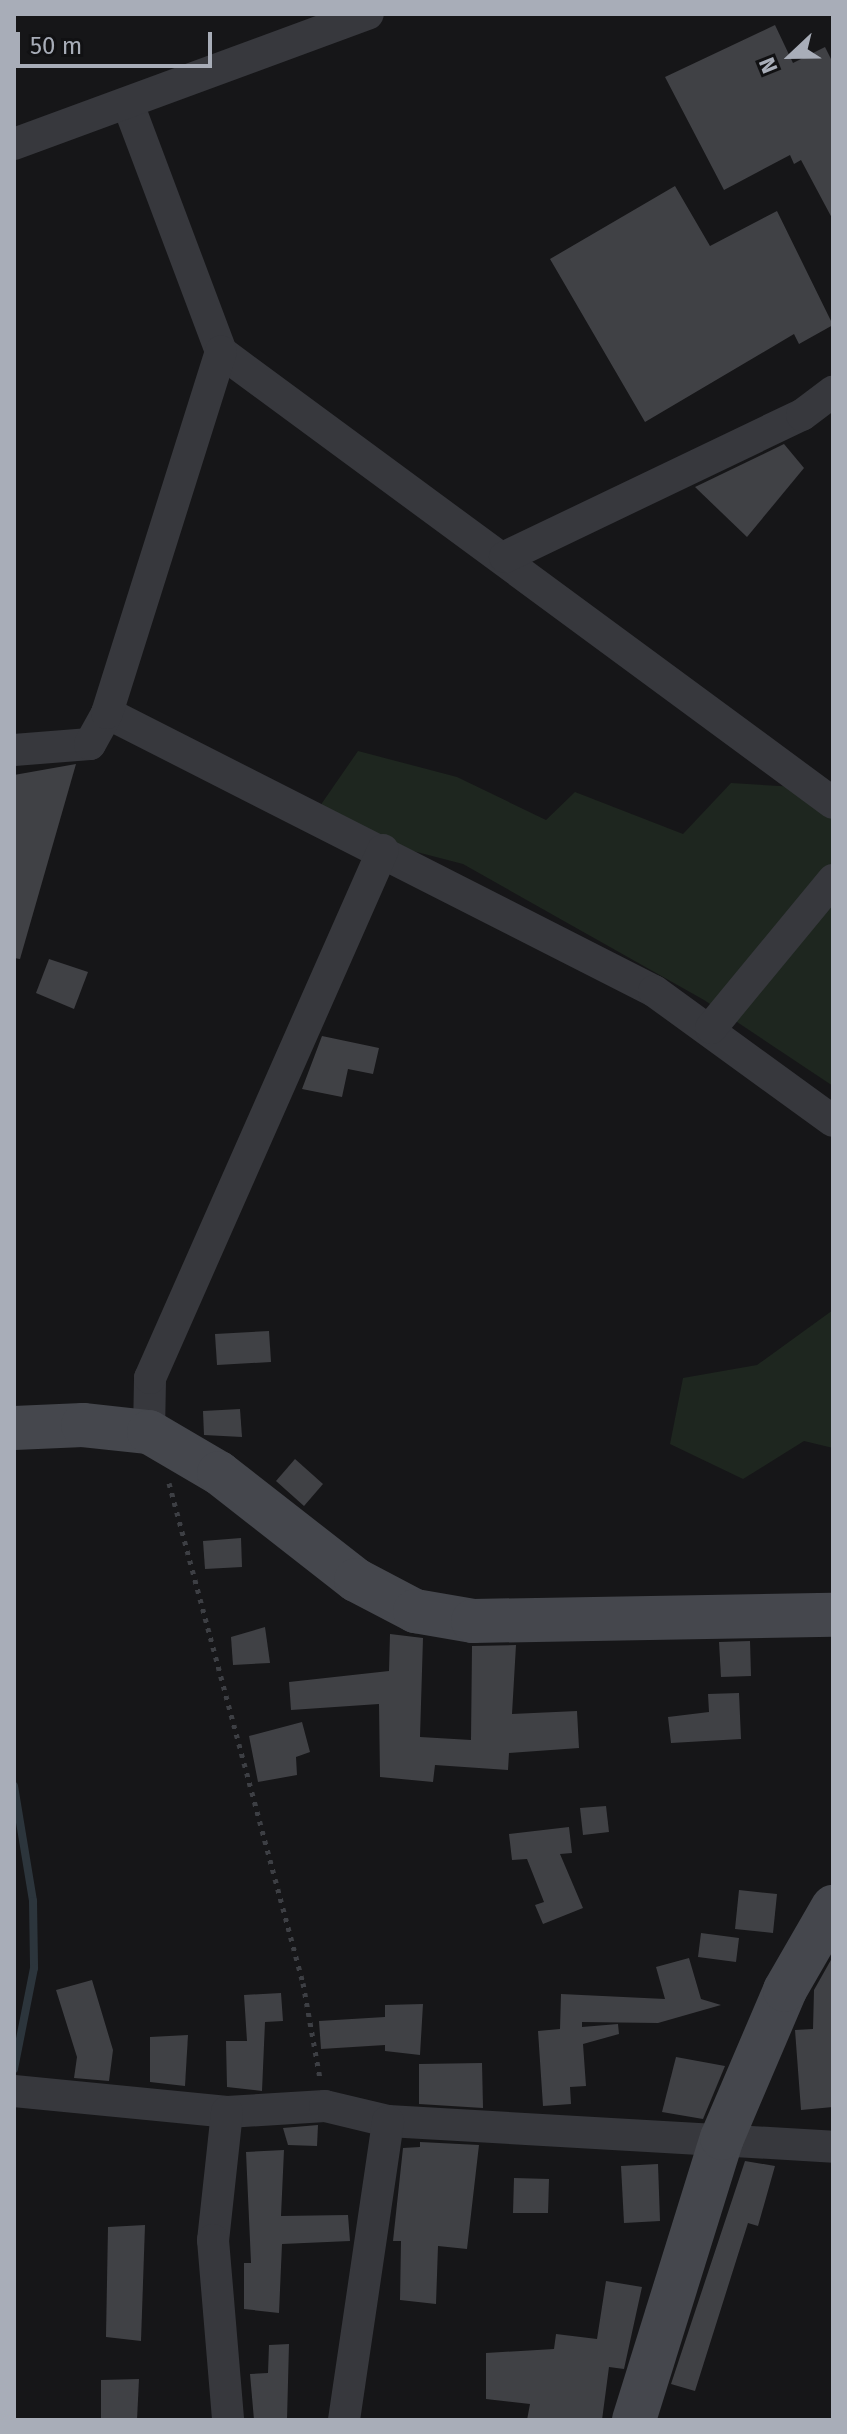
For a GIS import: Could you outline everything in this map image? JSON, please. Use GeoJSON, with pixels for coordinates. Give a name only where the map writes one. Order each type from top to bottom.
{"type":"FeatureCollection","features":[{"type":"Feature","properties":{"kind":"street"},"geometry":{"type":"LineString","coordinates":[[14,144],[128,104],[330,20],[368,14]]}},
{"type":"Feature","properties":{"kind":"street"},"geometry":{"type":"LineString","coordinates":[[128,104],[221,352],[505,557],[833,803]]}},
{"type":"Feature","properties":{"kind":"street"},"geometry":{"type":"LineString","coordinates":[[14,750],[90,744],[107,713],[221,352]]}},
{"type":"Feature","properties":{"kind":"street"},"geometry":{"type":"LineString","coordinates":[[505,557],[802,415],[833,392]]}},
{"type":"Feature","properties":{"kind":"street"},"geometry":{"type":"LineString","coordinates":[[107,713],[383,850],[490,912],[654,991],[711,1028],[833,1121]]}},
{"type":"Feature","properties":{"kind":"street"},"geometry":{"type":"LineString","coordinates":[[149,1432],[150,1378],[383,850]]}},
{"type":"Feature","properties":{"kind":"street"},"geometry":{"type":"LineString","coordinates":[[711,1028],[833,880]]}},
{"type":"Feature","properties":{"kind":"street"},"geometry":{"type":"LineString","coordinates":[[14,1428],[83,1425],[149,1432],[219,1473],[356,1580],[415,1611],[473,1621],[833,1615]]}},
{"type":"Feature","properties":{"kind":"street"},"geometry":{"type":"LineString","coordinates":[[634,2420],[722,2138],[785,1990],[833,1907]]}},
{"type":"Feature","properties":{"kind":"street"},"geometry":{"type":"LineString","coordinates":[[17,2091],[227,2112],[325,2106],[388,2121],[722,2138],[833,2147]]}},
{"type":"Feature","properties":{"kind":"street"},"geometry":{"type":"LineString","coordinates":[[227,2112],[213,2240],[228,2420]]}},
{"type":"Feature","properties":{"kind":"street"},"geometry":{"type":"LineString","coordinates":[[344,2420],[388,2121]]}},
{"type":"Feature","properties":{"kind":"path"},"geometry":{"type":"LineString","coordinates":[[149,1432],[165,1468],[299,1968],[325,2106]]}},
{"type":"Feature","properties":{"kind":"shaded area"},"geometry":{"type":"Polygon","coordinates":[[[358,751],[457,777],[546,820],[575,792],[683,834],[731,783],[813,788],[833,803],[833,1086],[704,1000],[463,864],[355,836],[320,806],[358,751]]]}},
{"type":"Feature","properties":{"kind":"shaded area"},"geometry":{"type":"Polygon","coordinates":[[[833,1310],[833,1448],[804,1441],[743,1479],[670,1444],[683,1378],[757,1365],[833,1310]]]}},
{"type":"Feature","properties":{"kind":"building"},"geometry":{"type":"Polygon","coordinates":[[[775,25],[793,63],[825,47],[833,63],[833,220],[801,160],[794,164],[790,155],[724,190],[665,77],[775,25]]]}},
{"type":"Feature","properties":{"kind":"building"},"geometry":{"type":"Polygon","coordinates":[[[675,186],[710,246],[777,211],[833,325],[799,344],[794,334],[645,422],[550,259],[675,186]]]}},
{"type":"Feature","properties":{"kind":"building"},"geometry":{"type":"Polygon","coordinates":[[[784,444],[804,468],[747,537],[695,487],[784,444]]]}},
{"type":"Feature","properties":{"kind":"building"},"geometry":{"type":"Polygon","coordinates":[[[76,764],[20,959],[14,958],[14,775],[76,764]]]}},
{"type":"Feature","properties":{"kind":"building"},"geometry":{"type":"Polygon","coordinates":[[[49,959],[88,972],[74,1009],[36,993],[49,959]]]}},
{"type":"Feature","properties":{"kind":"building"},"geometry":{"type":"Polygon","coordinates":[[[322,1036],[379,1048],[373,1074],[348,1069],[342,1097],[302,1089],[322,1036]]]}},
{"type":"Feature","properties":{"kind":"building"},"geometry":{"type":"Polygon","coordinates":[[[269,1331],[271,1362],[217,1365],[215,1334],[269,1331]]]}},
{"type":"Feature","properties":{"kind":"building"},"geometry":{"type":"Polygon","coordinates":[[[240,1409],[242,1437],[204,1435],[203,1411],[240,1409]]]}},
{"type":"Feature","properties":{"kind":"building"},"geometry":{"type":"Polygon","coordinates":[[[295,1459],[323,1484],[304,1506],[276,1481],[295,1459]]]}},
{"type":"Feature","properties":{"kind":"building"},"geometry":{"type":"Polygon","coordinates":[[[241,1538],[242,1567],[205,1569],[203,1541],[241,1538]]]}},
{"type":"Feature","properties":{"kind":"building"},"geometry":{"type":"Polygon","coordinates":[[[265,1627],[270,1663],[233,1665],[231,1637],[265,1627]]]}},
{"type":"Feature","properties":{"kind":"building"},"geometry":{"type":"Polygon","coordinates":[[[390,1634],[423,1638],[420,1737],[471,1740],[472,1646],[516,1645],[512,1714],[577,1711],[579,1748],[509,1753],[508,1770],[435,1765],[433,1782],[380,1777],[379,1704],[291,1710],[289,1682],[389,1671],[390,1634]]]}},
{"type":"Feature","properties":{"kind":"building"},"geometry":{"type":"Polygon","coordinates":[[[750,1641],[751,1676],[721,1677],[719,1642],[750,1641]]]}},
{"type":"Feature","properties":{"kind":"building"},"geometry":{"type":"Polygon","coordinates":[[[739,1693],[741,1739],[671,1743],[668,1717],[709,1712],[708,1694],[739,1693]]]}},
{"type":"Feature","properties":{"kind":"building"},"geometry":{"type":"Polygon","coordinates":[[[302,1722],[310,1752],[296,1757],[297,1775],[258,1782],[249,1736],[302,1722]]]}},
{"type":"Feature","properties":{"kind":"building"},"geometry":{"type":"Polygon","coordinates":[[[606,1806],[609,1832],[583,1835],[580,1808],[606,1806]]]}},
{"type":"Feature","properties":{"kind":"building"},"geometry":{"type":"Polygon","coordinates":[[[569,1827],[572,1853],[560,1854],[583,1908],[543,1924],[535,1905],[544,1902],[527,1859],[512,1860],[509,1834],[569,1827]]]}},
{"type":"Feature","properties":{"kind":"building"},"geometry":{"type":"Polygon","coordinates":[[[739,1890],[777,1894],[773,1933],[735,1929],[739,1890]]]}},
{"type":"Feature","properties":{"kind":"building"},"geometry":{"type":"Polygon","coordinates":[[[701,1933],[739,1938],[736,1962],[698,1957],[701,1933]]]}},
{"type":"Feature","properties":{"kind":"building"},"geometry":{"type":"Polygon","coordinates":[[[689,1958],[701,1999],[721,2005],[658,2023],[582,2022],[582,2027],[618,2024],[619,2034],[583,2044],[586,2086],[570,2087],[571,2104],[543,2106],[538,2031],[560,2029],[561,1994],[665,1999],[656,1967],[689,1958]]]}},
{"type":"Feature","properties":{"kind":"building"},"geometry":{"type":"Polygon","coordinates":[[[832,1958],[833,2107],[801,2110],[795,2030],[813,2029],[814,1990],[832,1958]]]}},
{"type":"Feature","properties":{"kind":"building"},"geometry":{"type":"Polygon","coordinates":[[[92,1980],[113,2050],[109,2081],[74,2078],[77,2057],[56,1990],[92,1980]]]}},
{"type":"Feature","properties":{"kind":"building"},"geometry":{"type":"Polygon","coordinates":[[[281,1993],[283,2021],[265,2022],[262,2091],[227,2087],[226,2041],[247,2041],[244,1995],[281,1993]]]}},
{"type":"Feature","properties":{"kind":"building"},"geometry":{"type":"Polygon","coordinates":[[[423,2004],[420,2055],[385,2051],[385,2045],[321,2049],[319,2021],[385,2017],[385,2005],[423,2004]]]}},
{"type":"Feature","properties":{"kind":"building"},"geometry":{"type":"Polygon","coordinates":[[[188,2035],[185,2086],[150,2082],[150,2037],[188,2035]]]}},
{"type":"Feature","properties":{"kind":"building"},"geometry":{"type":"Polygon","coordinates":[[[676,2057],[725,2066],[703,2119],[662,2112],[676,2057]]]}},
{"type":"Feature","properties":{"kind":"building"},"geometry":{"type":"Polygon","coordinates":[[[482,2063],[483,2108],[419,2104],[419,2064],[482,2063]]]}},
{"type":"Feature","properties":{"kind":"building"},"geometry":{"type":"Polygon","coordinates":[[[318,2125],[317,2146],[288,2145],[283,2128],[318,2125]]]}},
{"type":"Feature","properties":{"kind":"building"},"geometry":{"type":"Polygon","coordinates":[[[420,2142],[479,2145],[467,2249],[438,2246],[436,2304],[400,2300],[401,2241],[393,2241],[403,2148],[420,2147],[420,2142]]]}},
{"type":"Feature","properties":{"kind":"building"},"geometry":{"type":"Polygon","coordinates":[[[284,2150],[281,2216],[348,2215],[350,2241],[282,2244],[279,2313],[244,2309],[244,2263],[251,2263],[246,2152],[284,2150]]]}},
{"type":"Feature","properties":{"kind":"building"},"geometry":{"type":"Polygon","coordinates":[[[745,2161],[775,2166],[758,2226],[748,2223],[695,2391],[671,2384],[745,2161]]]}},
{"type":"Feature","properties":{"kind":"building"},"geometry":{"type":"Polygon","coordinates":[[[658,2164],[660,2221],[624,2223],[621,2166],[658,2164]]]}},
{"type":"Feature","properties":{"kind":"building"},"geometry":{"type":"Polygon","coordinates":[[[514,2178],[549,2179],[548,2213],[513,2213],[514,2178]]]}},
{"type":"Feature","properties":{"kind":"building"},"geometry":{"type":"Polygon","coordinates":[[[145,2225],[141,2341],[106,2337],[108,2227],[145,2225]]]}},
{"type":"Feature","properties":{"kind":"building"},"geometry":{"type":"Polygon","coordinates":[[[606,2281],[642,2287],[624,2369],[609,2367],[602,2420],[527,2420],[530,2404],[486,2399],[486,2353],[554,2349],[556,2334],[597,2339],[606,2281]]]}},
{"type":"Feature","properties":{"kind":"building"},"geometry":{"type":"Polygon","coordinates":[[[289,2344],[287,2420],[254,2420],[250,2374],[268,2373],[269,2345],[289,2344]]]}},
{"type":"Feature","properties":{"kind":"building"},"geometry":{"type":"Polygon","coordinates":[[[139,2379],[137,2420],[101,2420],[101,2380],[139,2379]]]}},
{"type":"Feature","properties":{"kind":"waterway"},"geometry":{"type":"LineString","coordinates":[[14,1786],[33,1901],[34,1968],[14,2069]]}}]}
